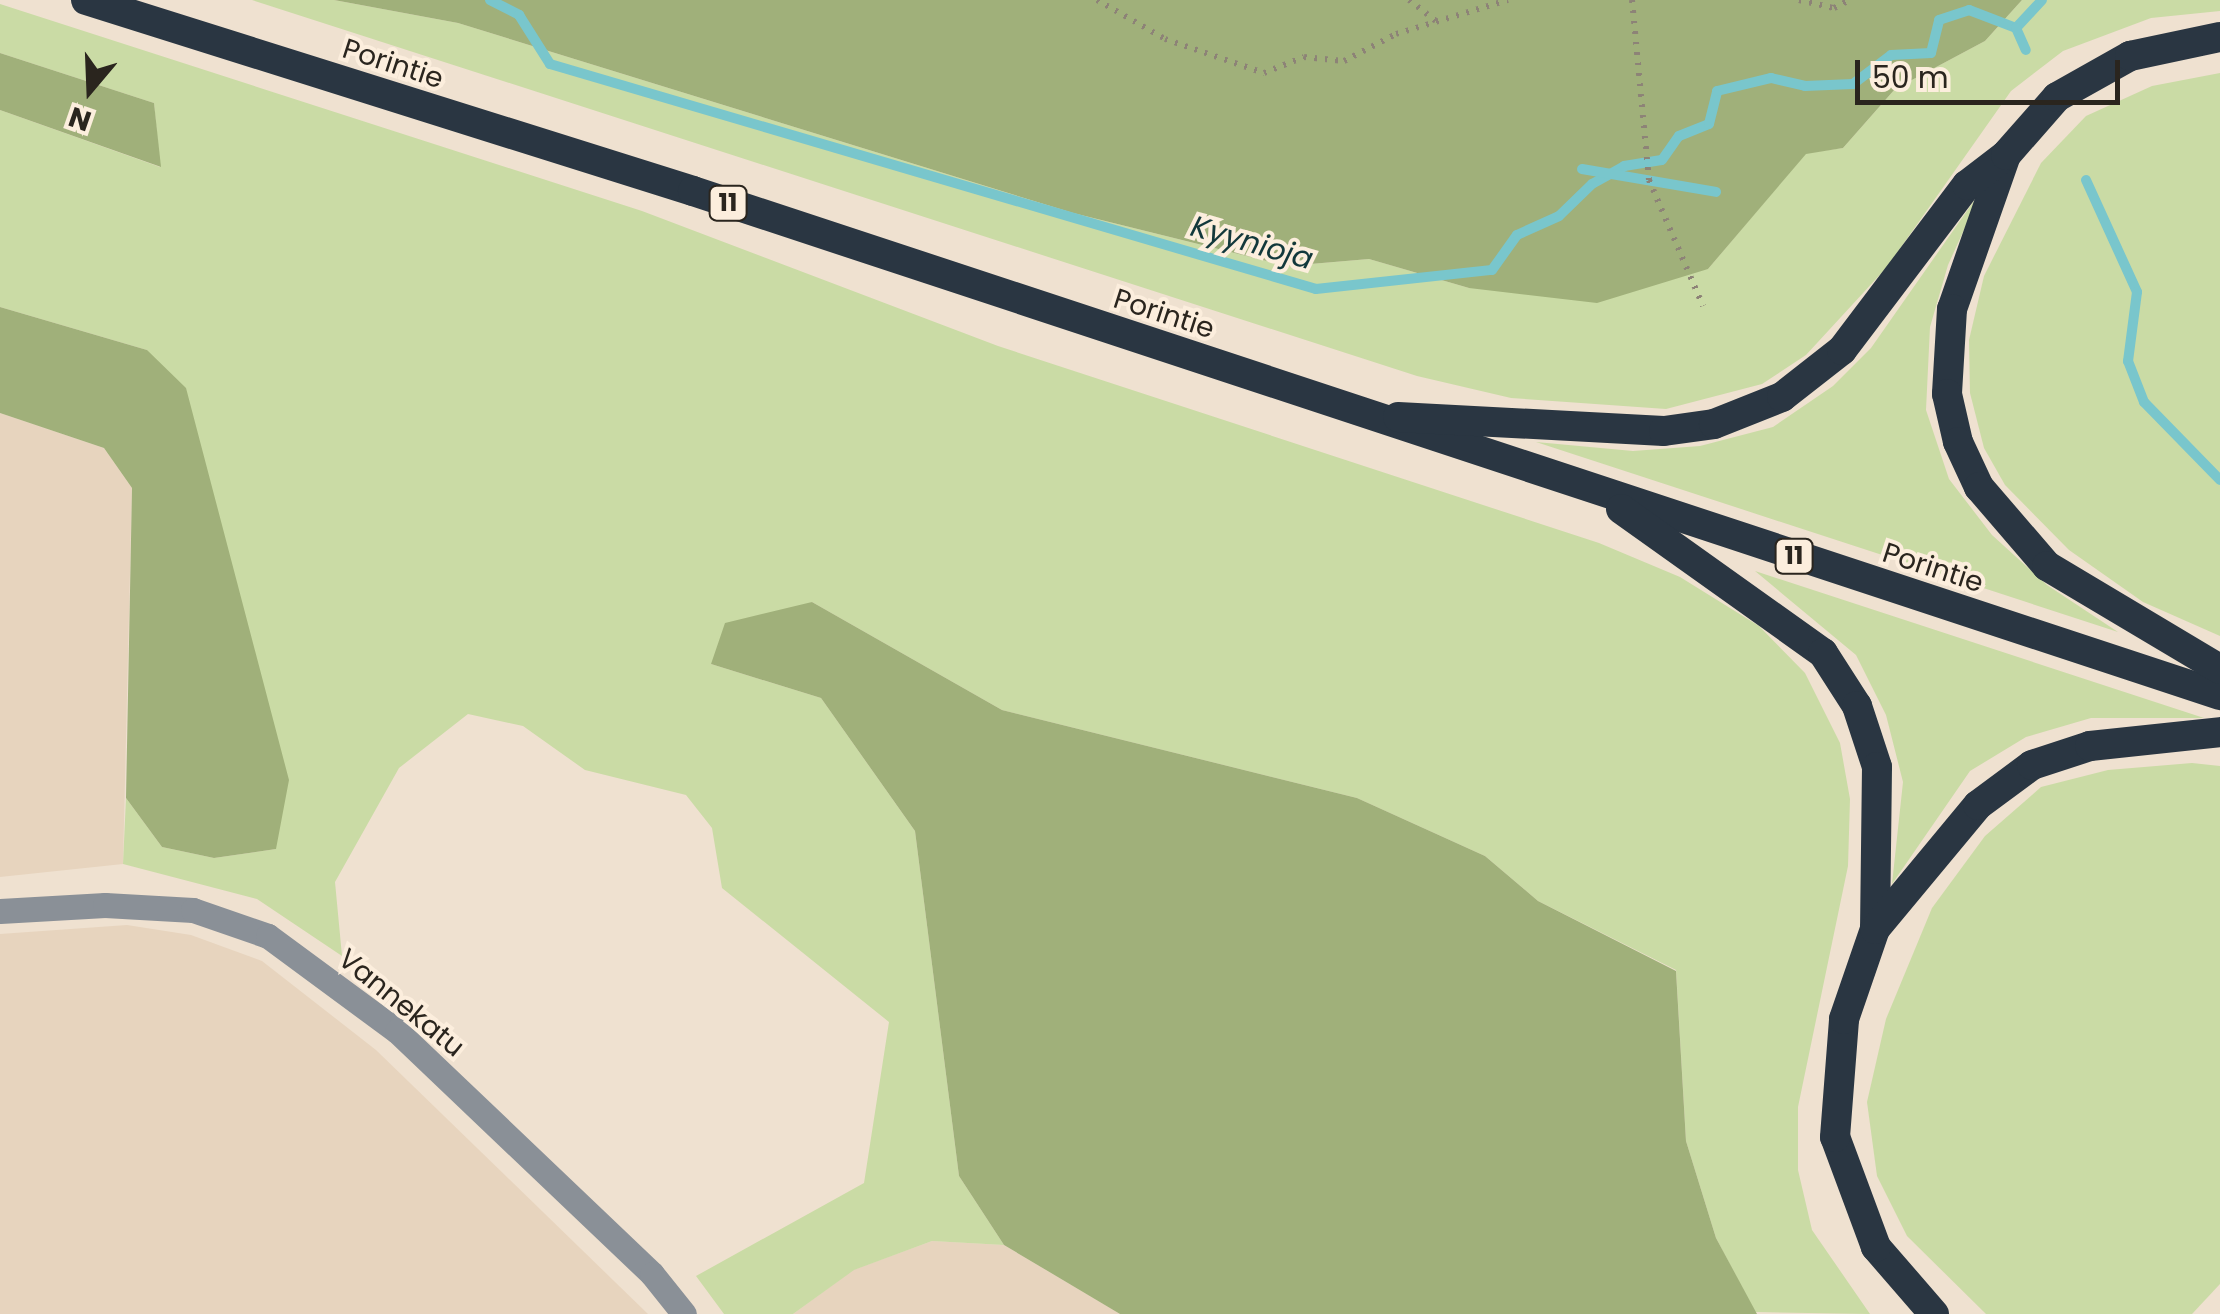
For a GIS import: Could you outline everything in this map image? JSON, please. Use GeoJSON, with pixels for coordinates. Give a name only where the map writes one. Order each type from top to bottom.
{"type":"FeatureCollection","features":[{"type":"Feature","properties":{"kind":"highway","name":"Porintie"},"geometry":{"type":"LineString","coordinates":[[86,0],[712,198],[2220,695]]}},
{"type":"Feature","properties":{"kind":"highway"},"geometry":{"type":"LineString","coordinates":[[1368,416],[1664,430],[1746,412],[1782,397],[1842,350],[1967,185],[2006,155],[2043,110],[2089,74],[2130,56],[2220,37]]}},
{"type":"Feature","properties":{"kind":"highway"},"geometry":{"type":"LineString","coordinates":[[2006,155],[1952,309],[1947,394],[1958,442],[1979,486],[2048,566],[2220,669]]}},
{"type":"Feature","properties":{"kind":"highway"},"geometry":{"type":"LineString","coordinates":[[1594,490],[1780,617],[1832,666],[1857,706],[1877,767],[1875,928],[1837,1058],[1835,1136],[1876,1247],[1934,1314]]}},
{"type":"Feature","properties":{"kind":"highway"},"geometry":{"type":"LineString","coordinates":[[1875,928],[1978,805],[2032,765],[2090,746],[2220,732]]}},
{"type":"Feature","properties":{"kind":"street","name":"Vannekatu"},"geometry":{"type":"LineString","coordinates":[[0,911],[106,905],[194,910],[268,936],[397,1031],[652,1274],[684,1314]]}},
{"type":"Feature","properties":{"kind":"path"},"geometry":{"type":"LineString","coordinates":[[1097,0],[1165,39],[1264,73],[1304,57],[1344,61],[1437,22],[1508,0]]}},
{"type":"Feature","properties":{"kind":"path"},"geometry":{"type":"LineString","coordinates":[[1409,0],[1437,22]]}},
{"type":"Feature","properties":{"kind":"path"},"geometry":{"type":"LineString","coordinates":[[1632,0],[1649,180],[1703,306]]}},
{"type":"Feature","properties":{"kind":"path"},"geometry":{"type":"LineString","coordinates":[[1799,0],[1834,8],[1850,0]]}},
{"type":"Feature","properties":{"kind":"shaded area"},"geometry":{"type":"Polygon","coordinates":[[[0,413],[104,448],[132,488],[123,864],[0,877],[0,413]]]}},
{"type":"Feature","properties":{"kind":"shaded area"},"geometry":{"type":"Polygon","coordinates":[[[127,925],[191,935],[262,961],[376,1050],[648,1314],[0,1314],[0,934],[127,925]]]}},
{"type":"Feature","properties":{"kind":"shaded area"},"geometry":{"type":"Polygon","coordinates":[[[932,1241],[1004,1245],[1120,1314],[793,1314],[853,1270],[932,1241]]]}},
{"type":"Feature","properties":{"kind":"green space"},"geometry":{"type":"Polygon","coordinates":[[[252,0],[334,0],[458,23],[1073,213],[1287,266],[1369,259],[1469,288],[1708,269],[1806,153],[1843,148],[1895,89],[1985,41],[2022,0],[2220,0],[2220,11],[2151,18],[2063,51],[2011,91],[1887,267],[1806,355],[1762,384],[1666,409],[1511,398],[1417,376],[252,0]]]}},
{"type":"Feature","properties":{"kind":"green space"},"geometry":{"type":"Polygon","coordinates":[[[334,0],[2022,0],[1985,41],[1895,89],[1843,148],[1806,154],[1708,269],[1597,303],[1469,288],[1369,259],[1287,266],[1073,213],[458,23],[334,0]]]}},
{"type":"Feature","properties":{"kind":"green space"},"geometry":{"type":"Polygon","coordinates":[[[0,4],[642,211],[998,346],[1599,543],[1680,577],[1759,626],[1805,673],[1840,743],[1850,799],[1848,866],[1798,1107],[1798,1170],[1812,1230],[1870,1314],[1755,1312],[1716,1238],[1686,1141],[1676,970],[1538,901],[1485,856],[1357,798],[1002,710],[812,602],[711,664],[821,698],[915,831],[959,1176],[1004,1245],[932,1241],[854,1270],[793,1314],[724,1314],[696,1276],[864,1183],[889,1022],[722,888],[712,828],[686,795],[585,770],[523,726],[468,714],[399,768],[335,882],[342,956],[257,899],[123,864],[126,798],[162,847],[214,858],[276,849],[147,350],[0,307],[0,110],[160,167],[154,103],[0,53],[0,4]]]}},
{"type":"Feature","properties":{"kind":"green space"},"geometry":{"type":"Polygon","coordinates":[[[0,53],[154,103],[161,167],[0,110],[0,53]]]}},
{"type":"Feature","properties":{"kind":"green space"},"geometry":{"type":"Polygon","coordinates":[[[2220,73],[2220,636],[2143,602],[2069,550],[2005,485],[1984,448],[1970,393],[1969,340],[1984,276],[2041,163],[2086,116],[2152,86],[2220,73]]]}},
{"type":"Feature","properties":{"kind":"green space"},"geometry":{"type":"Polygon","coordinates":[[[1983,188],[1948,265],[1930,327],[1926,410],[1949,479],[1992,535],[2047,585],[2118,632],[1536,442],[1633,451],[1700,446],[1773,427],[1833,386],[1871,348],[1983,188]]]}},
{"type":"Feature","properties":{"kind":"green space"},"geometry":{"type":"Polygon","coordinates":[[[0,307],[147,350],[186,388],[289,780],[276,849],[214,858],[162,847],[126,798],[132,488],[104,448],[0,413],[0,307]]]}},
{"type":"Feature","properties":{"kind":"green space"},"geometry":{"type":"Polygon","coordinates":[[[1755,571],[2204,718],[2091,718],[2026,737],[1970,771],[1892,884],[1903,782],[1886,715],[1856,655],[1755,571]]]}},
{"type":"Feature","properties":{"kind":"green space"},"geometry":{"type":"Polygon","coordinates":[[[812,602],[1002,710],[1357,798],[1485,856],[1538,901],[1676,971],[1686,1141],[1716,1238],[1757,1314],[1120,1314],[1004,1245],[959,1176],[915,831],[821,698],[711,664],[725,623],[812,602]]]}},
{"type":"Feature","properties":{"kind":"green space"},"geometry":{"type":"Polygon","coordinates":[[[2192,763],[2220,766],[2220,1284],[2192,1314],[1986,1314],[1907,1236],[1877,1176],[1867,1102],[1886,1019],[1932,908],[1985,836],[2041,787],[2108,770],[2192,763]]]}},
{"type":"Feature","properties":{"kind":"waterway","name":"Kyynioja"},"geometry":{"type":"LineString","coordinates":[[490,0],[519,15],[550,64],[1316,289],[1492,270],[1517,235],[1559,216],[1592,184],[1624,166],[1662,160],[1679,136],[1709,124],[1717,91],[1771,78],[1805,86],[1853,84],[1891,55],[1931,53],[1939,20],[1969,10],[2016,28],[2042,0]]}},
{"type":"Feature","properties":{"kind":"waterway"},"geometry":{"type":"LineString","coordinates":[[2016,28],[2026,50]]}},
{"type":"Feature","properties":{"kind":"waterway"},"geometry":{"type":"LineString","coordinates":[[1582,169],[1716,192]]}},
{"type":"Feature","properties":{"kind":"waterway"},"geometry":{"type":"LineString","coordinates":[[2086,180],[2137,292],[2128,361],[2144,402],[2220,480]]}}]}
